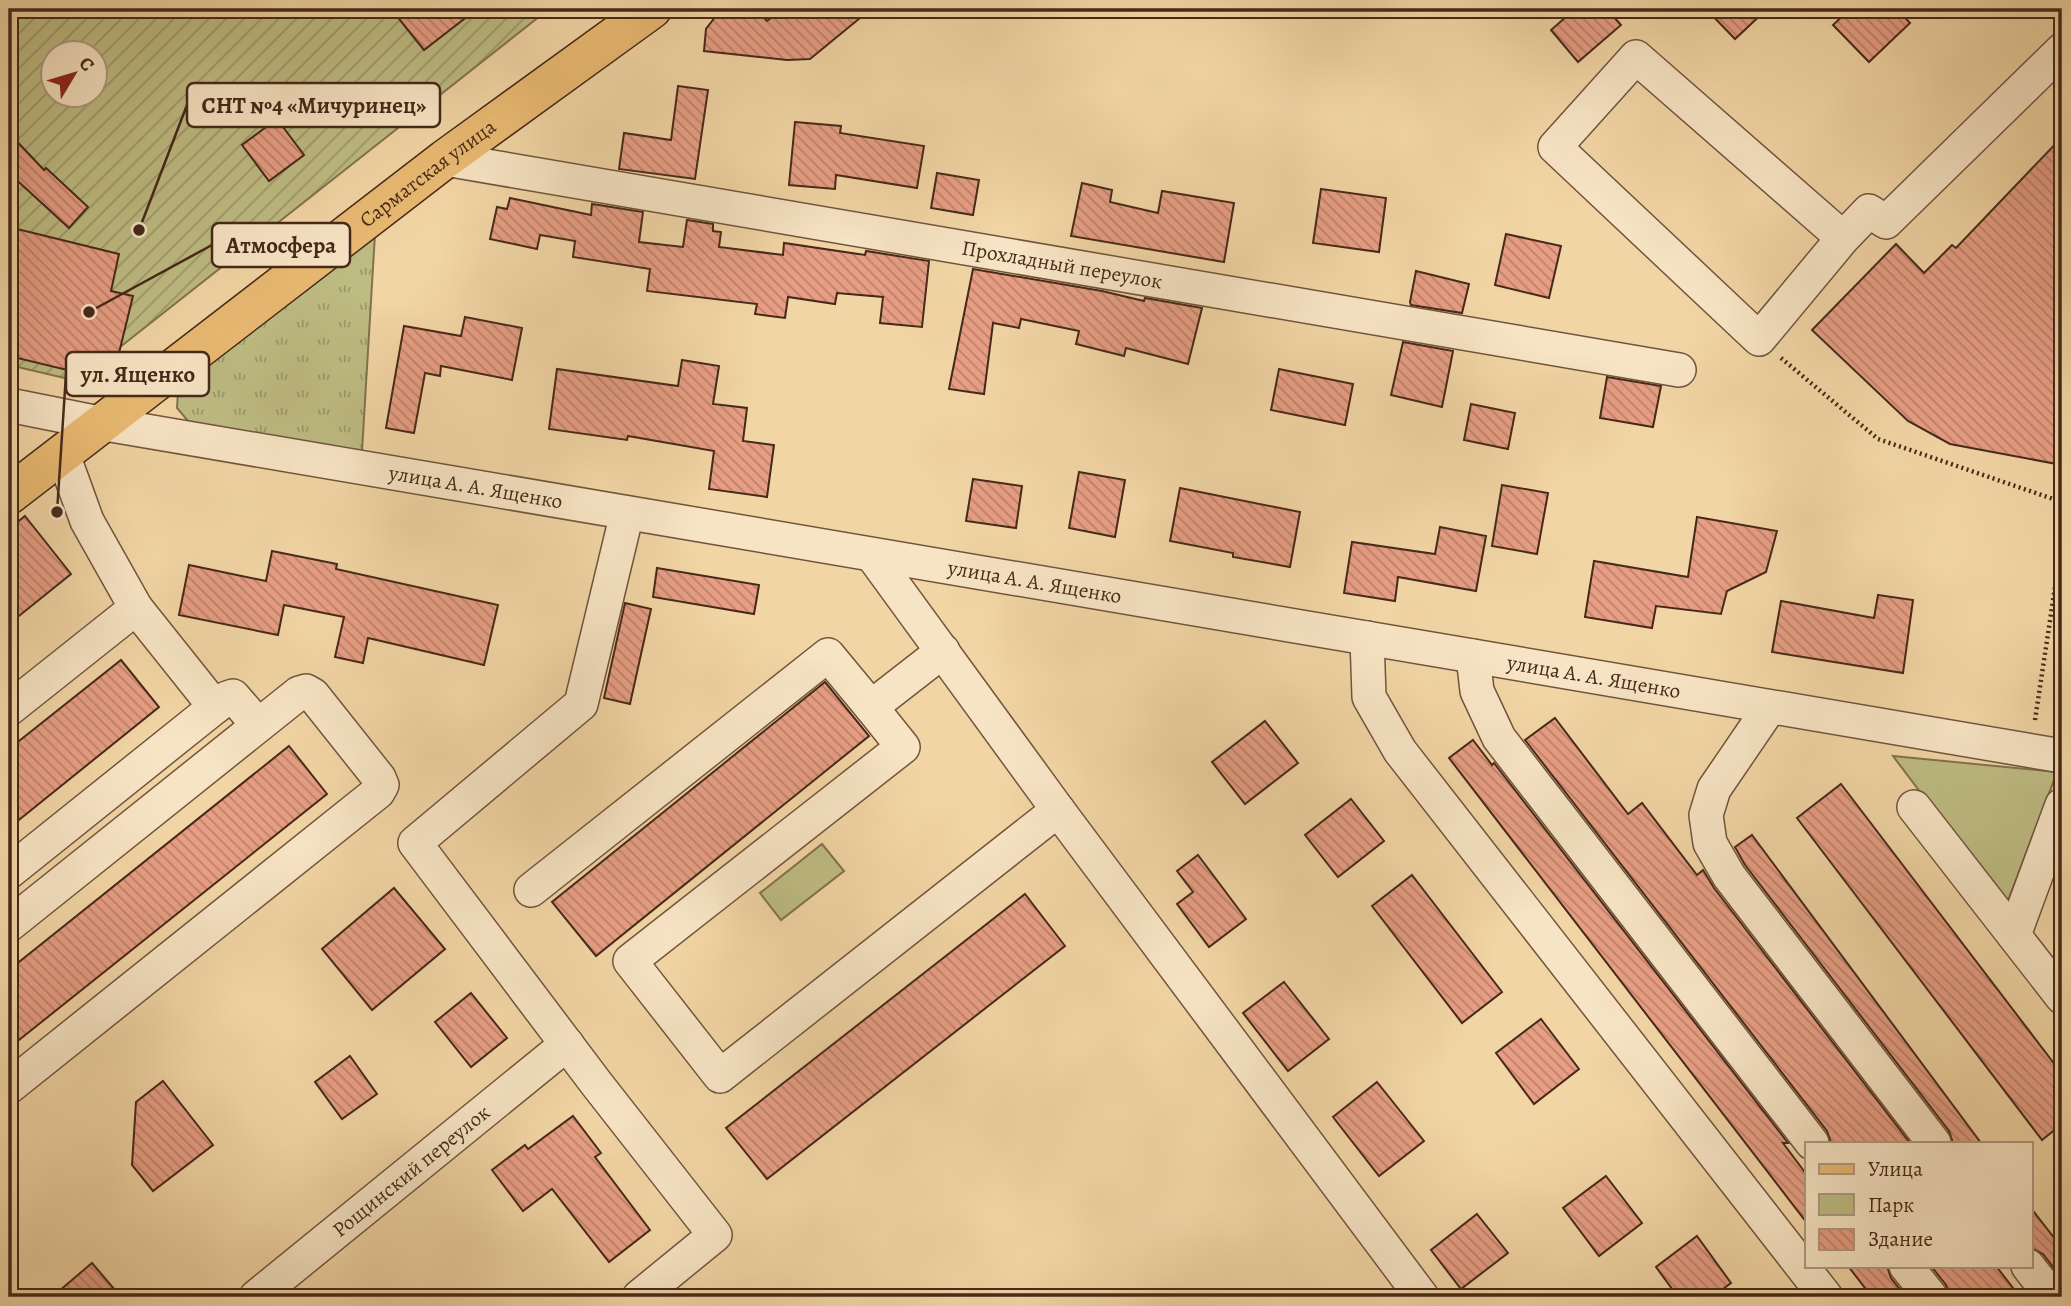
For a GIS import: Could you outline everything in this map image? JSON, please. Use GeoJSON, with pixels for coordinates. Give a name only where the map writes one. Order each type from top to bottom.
{"type":"FeatureCollection","features":[{"type":"Feature","properties":{"kind":"main road","name":"Сарматская улица"},"geometry":{"type":"LineString","coordinates":[[9,495],[445,159],[652,9]]}},
{"type":"Feature","properties":{"kind":"street"},"geometry":{"type":"LineString","coordinates":[[1843,238],[1636,57],[1555,147],[1759,339],[1843,238],[1869,211],[1886,222],[2062,50]]}},
{"type":"Feature","properties":{"kind":"street","name":"Прохладный переулок"},"geometry":{"type":"LineString","coordinates":[[445,159],[1679,370]]}},
{"type":"Feature","properties":{"kind":"street","name":"улица А. А. Ященко"},"geometry":{"type":"LineString","coordinates":[[9,405],[99,423],[2046,754]]}},
{"type":"Feature","properties":{"kind":"street"},"geometry":{"type":"LineString","coordinates":[[62,452],[87,521],[136,608],[215,707]]}},
{"type":"Feature","properties":{"kind":"street"},"geometry":{"type":"LineString","coordinates":[[628,513],[581,704],[415,843],[566,1044],[715,1234],[639,1297]]}},
{"type":"Feature","properties":{"kind":"street"},"geometry":{"type":"LineString","coordinates":[[872,555],[1058,810],[1422,1297]]}},
{"type":"Feature","properties":{"kind":"street"},"geometry":{"type":"LineString","coordinates":[[9,709],[136,608]]}},
{"type":"Feature","properties":{"kind":"street"},"geometry":{"type":"LineString","coordinates":[[1367,638],[1369,697],[1400,751],[1813,1285]]}},
{"type":"Feature","properties":{"kind":"street"},"geometry":{"type":"LineString","coordinates":[[872,707],[943,651]]}},
{"type":"Feature","properties":{"kind":"street"},"geometry":{"type":"LineString","coordinates":[[531,890],[828,655],[903,747],[630,961],[720,1076],[1058,810]]}},
{"type":"Feature","properties":{"kind":"street"},"geometry":{"type":"LineString","coordinates":[[1472,656],[1477,691],[1499,738],[1811,1142]]}},
{"type":"Feature","properties":{"kind":"street"},"geometry":{"type":"LineString","coordinates":[[9,925],[299,693],[306,691],[313,695],[382,785],[378,792],[9,1087]]}},
{"type":"Feature","properties":{"kind":"street"},"geometry":{"type":"LineString","coordinates":[[9,872],[227,698],[233,696],[258,726]]}},
{"type":"Feature","properties":{"kind":"street"},"geometry":{"type":"LineString","coordinates":[[1769,707],[1714,789],[1706,815],[1710,844],[1729,876],[1933,1142]]}},
{"type":"Feature","properties":{"kind":"street"},"geometry":{"type":"LineString","coordinates":[[2014,935],[2062,805]]}},
{"type":"Feature","properties":{"kind":"street"},"geometry":{"type":"LineString","coordinates":[[1914,807],[2062,997]]}},
{"type":"Feature","properties":{"kind":"street","name":"Рощинский переулок"},"geometry":{"type":"LineString","coordinates":[[256,1297],[566,1044]]}},
{"type":"Feature","properties":{"kind":"street"},"geometry":{"type":"LineString","coordinates":[[1908,1268],[1931,1297]]}},
{"type":"Feature","properties":{"kind":"street"},"geometry":{"type":"LineString","coordinates":[[2030,1268],[2052,1297]]}},
{"type":"Feature","properties":{"kind":"path"},"geometry":{"type":"LineString","coordinates":[[1759,339],[1878,439],[2062,502]]}},
{"type":"Feature","properties":{"kind":"path"},"geometry":{"type":"LineString","coordinates":[[2046,754],[2062,541]]}},
{"type":"Feature","properties":{"kind":"green space"},"geometry":{"type":"Polygon","coordinates":[[[9,9],[549,9],[77,381],[9,365],[9,9]]]}},
{"type":"Feature","properties":{"kind":"green space"},"geometry":{"type":"Polygon","coordinates":[[[375,234],[362,451],[193,427],[177,408],[183,376],[375,234]]]}},
{"type":"Feature","properties":{"kind":"green space"},"geometry":{"type":"Polygon","coordinates":[[[1893,756],[2057,772],[2006,906],[1893,756]]]}},
{"type":"Feature","properties":{"kind":"green space"},"geometry":{"type":"Polygon","coordinates":[[[822,844],[844,871],[781,920],[760,893],[822,844]]]}},
{"type":"Feature","properties":{"kind":"building"},"geometry":{"type":"Polygon","coordinates":[[[391,9],[477,9],[424,50],[391,9]]]}},
{"type":"Feature","properties":{"kind":"building"},"geometry":{"type":"Polygon","coordinates":[[[727,9],[756,9],[767,21],[783,9],[871,9],[810,59],[787,60],[704,51],[706,29],[719,12],[727,9]]]}},
{"type":"Feature","properties":{"kind":"building"},"geometry":{"type":"Polygon","coordinates":[[[1575,9],[1607,9],[1621,25],[1578,62],[1551,30],[1575,9]]]}},
{"type":"Feature","properties":{"kind":"building"},"geometry":{"type":"Polygon","coordinates":[[[1706,9],[1767,9],[1735,39],[1706,9]]]}},
{"type":"Feature","properties":{"kind":"building"},"geometry":{"type":"Polygon","coordinates":[[[1850,9],[1897,9],[1910,23],[1869,62],[1833,25],[1850,9]]]}},
{"type":"Feature","properties":{"kind":"building"},"geometry":{"type":"Polygon","coordinates":[[[678,86],[708,90],[695,179],[619,169],[624,133],[671,140],[678,86]]]}},
{"type":"Feature","properties":{"kind":"building"},"geometry":{"type":"Polygon","coordinates":[[[277,119],[304,155],[269,181],[242,145],[277,119]]]}},
{"type":"Feature","properties":{"kind":"building"},"geometry":{"type":"Polygon","coordinates":[[[795,122],[841,126],[840,133],[924,146],[917,188],[836,175],[835,189],[789,185],[795,122]]]}},
{"type":"Feature","properties":{"kind":"building"},"geometry":{"type":"Polygon","coordinates":[[[9,133],[44,170],[46,168],[88,207],[69,228],[9,173],[9,133]]]}},
{"type":"Feature","properties":{"kind":"building"},"geometry":{"type":"Polygon","coordinates":[[[2062,137],[2062,465],[1950,444],[1908,421],[1812,330],[1896,244],[1924,273],[1952,245],[1956,248],[2062,137]]]}},
{"type":"Feature","properties":{"kind":"building"},"geometry":{"type":"Polygon","coordinates":[[[937,173],[979,180],[973,215],[931,208],[937,173]]]}},
{"type":"Feature","properties":{"kind":"building"},"geometry":{"type":"Polygon","coordinates":[[[1082,183],[1112,190],[1110,202],[1158,213],[1162,191],[1234,203],[1224,262],[1071,236],[1082,183]]]}},
{"type":"Feature","properties":{"kind":"building"},"geometry":{"type":"Polygon","coordinates":[[[1321,189],[1386,198],[1379,252],[1313,243],[1321,189]]]}},
{"type":"Feature","properties":{"kind":"building"},"geometry":{"type":"Polygon","coordinates":[[[510,198],[591,215],[592,204],[643,212],[639,242],[683,247],[687,220],[713,224],[713,231],[721,232],[719,247],[783,255],[784,243],[865,255],[866,251],[929,261],[922,327],[880,323],[883,297],[837,293],[835,304],[788,297],[785,318],[755,314],[757,304],[647,291],[650,269],[573,257],[575,241],[540,235],[537,249],[490,239],[497,207],[507,209],[510,198]]]}},
{"type":"Feature","properties":{"kind":"building"},"geometry":{"type":"Polygon","coordinates":[[[9,227],[119,254],[111,291],[133,296],[117,361],[92,376],[9,356],[9,227]]]}},
{"type":"Feature","properties":{"kind":"building"},"geometry":{"type":"Polygon","coordinates":[[[1506,234],[1561,246],[1549,298],[1495,285],[1506,234]]]}},
{"type":"Feature","properties":{"kind":"building"},"geometry":{"type":"Polygon","coordinates":[[[973,269],[1102,291],[1144,301],[1145,298],[1202,308],[1188,364],[1126,348],[1124,356],[1076,344],[1079,331],[1021,319],[1019,328],[993,323],[984,394],[949,389],[973,269]]]}},
{"type":"Feature","properties":{"kind":"building"},"geometry":{"type":"Polygon","coordinates":[[[1416,271],[1469,284],[1462,313],[1411,305],[1416,271]]]}},
{"type":"Feature","properties":{"kind":"building"},"geometry":{"type":"Polygon","coordinates":[[[465,317],[522,328],[512,380],[441,366],[440,376],[425,373],[414,433],[386,428],[404,326],[461,336],[465,317]]]}},
{"type":"Feature","properties":{"kind":"building"},"geometry":{"type":"Polygon","coordinates":[[[1403,342],[1453,351],[1442,407],[1391,395],[1403,342]]]}},
{"type":"Feature","properties":{"kind":"building"},"geometry":{"type":"Polygon","coordinates":[[[682,360],[719,366],[713,404],[747,408],[743,441],[774,445],[767,497],[709,489],[714,451],[628,436],[627,440],[549,429],[557,369],[678,386],[682,360]]]}},
{"type":"Feature","properties":{"kind":"building"},"geometry":{"type":"Polygon","coordinates":[[[1279,369],[1353,384],[1345,425],[1271,410],[1279,369]]]}},
{"type":"Feature","properties":{"kind":"building"},"geometry":{"type":"Polygon","coordinates":[[[1607,377],[1661,386],[1653,427],[1600,418],[1607,377]]]}},
{"type":"Feature","properties":{"kind":"building"},"geometry":{"type":"Polygon","coordinates":[[[1471,404],[1515,413],[1508,449],[1464,440],[1471,404]]]}},
{"type":"Feature","properties":{"kind":"building"},"geometry":{"type":"Polygon","coordinates":[[[1079,472],[1125,480],[1115,537],[1069,528],[1079,472]]]}},
{"type":"Feature","properties":{"kind":"building"},"geometry":{"type":"Polygon","coordinates":[[[973,479],[1022,486],[1016,528],[966,521],[973,479]]]}},
{"type":"Feature","properties":{"kind":"building"},"geometry":{"type":"Polygon","coordinates":[[[1502,485],[1548,493],[1537,554],[1492,546],[1502,485]]]}},
{"type":"Feature","properties":{"kind":"building"},"geometry":{"type":"Polygon","coordinates":[[[1180,488],[1300,512],[1290,567],[1233,557],[1233,553],[1170,541],[1180,488]]]}},
{"type":"Feature","properties":{"kind":"building"},"geometry":{"type":"Polygon","coordinates":[[[25,516],[71,574],[9,624],[9,529],[25,516]]]}},
{"type":"Feature","properties":{"kind":"building"},"geometry":{"type":"Polygon","coordinates":[[[1697,517],[1777,531],[1766,572],[1727,591],[1721,614],[1656,606],[1652,628],[1585,617],[1594,561],[1688,577],[1697,517]]]}},
{"type":"Feature","properties":{"kind":"building"},"geometry":{"type":"Polygon","coordinates":[[[1440,527],[1486,536],[1476,591],[1398,577],[1395,601],[1344,593],[1352,542],[1435,554],[1440,527]]]}},
{"type":"Feature","properties":{"kind":"building"},"geometry":{"type":"Polygon","coordinates":[[[272,551],[337,564],[336,569],[498,605],[484,665],[368,638],[363,663],[335,657],[344,617],[284,605],[278,635],[179,615],[189,565],[266,581],[272,551]]]}},
{"type":"Feature","properties":{"kind":"building"},"geometry":{"type":"Polygon","coordinates":[[[657,568],[759,585],[754,614],[653,597],[657,568]]]}},
{"type":"Feature","properties":{"kind":"building"},"geometry":{"type":"Polygon","coordinates":[[[1878,595],[1913,600],[1903,673],[1772,652],[1781,601],[1874,618],[1878,595]]]}},
{"type":"Feature","properties":{"kind":"building"},"geometry":{"type":"Polygon","coordinates":[[[625,603],[651,609],[630,704],[604,698],[625,603]]]}},
{"type":"Feature","properties":{"kind":"building"},"geometry":{"type":"Polygon","coordinates":[[[121,660],[159,707],[9,828],[9,749],[121,660]]]}},
{"type":"Feature","properties":{"kind":"building"},"geometry":{"type":"Polygon","coordinates":[[[825,682],[869,736],[596,956],[552,902],[825,682]]]}},
{"type":"Feature","properties":{"kind":"building"},"geometry":{"type":"Polygon","coordinates":[[[1555,718],[1628,814],[1642,803],[1697,875],[1703,870],[1714,888],[1909,1142],[1831,1142],[1827,1131],[1525,740],[1555,718]]]}},
{"type":"Feature","properties":{"kind":"building"},"geometry":{"type":"Polygon","coordinates":[[[1265,721],[1298,763],[1245,804],[1212,762],[1265,721]]]}},
{"type":"Feature","properties":{"kind":"building"},"geometry":{"type":"Polygon","coordinates":[[[1473,740],[1492,765],[1494,763],[1788,1143],[1783,1143],[1805,1172],[1805,1220],[1449,758],[1473,740]]]}},
{"type":"Feature","properties":{"kind":"building"},"geometry":{"type":"Polygon","coordinates":[[[289,746],[327,794],[9,1048],[9,970],[289,746]]]}},
{"type":"Feature","properties":{"kind":"building"},"geometry":{"type":"Polygon","coordinates":[[[1841,784],[2062,1074],[2062,1124],[2042,1140],[1797,818],[1841,784]]]}},
{"type":"Feature","properties":{"kind":"building"},"geometry":{"type":"Polygon","coordinates":[[[1351,799],[1384,841],[1338,877],[1305,835],[1351,799]]]}},
{"type":"Feature","properties":{"kind":"building"},"geometry":{"type":"Polygon","coordinates":[[[1752,835],[1980,1142],[1953,1142],[1949,1131],[1745,865],[1735,847],[1752,835]]]}},
{"type":"Feature","properties":{"kind":"building"},"geometry":{"type":"Polygon","coordinates":[[[1198,855],[1246,919],[1209,947],[1177,904],[1193,892],[1177,871],[1198,855]]]}},
{"type":"Feature","properties":{"kind":"building"},"geometry":{"type":"Polygon","coordinates":[[[1412,875],[1502,992],[1462,1023],[1372,906],[1412,875]]]}},
{"type":"Feature","properties":{"kind":"building"},"geometry":{"type":"Polygon","coordinates":[[[394,888],[445,949],[372,1010],[322,949],[394,888]]]}},
{"type":"Feature","properties":{"kind":"building"},"geometry":{"type":"Polygon","coordinates":[[[1025,894],[1065,946],[767,1179],[726,1128],[1025,894]]]}},
{"type":"Feature","properties":{"kind":"building"},"geometry":{"type":"Polygon","coordinates":[[[1284,982],[1329,1039],[1288,1071],[1243,1013],[1284,982]]]}},
{"type":"Feature","properties":{"kind":"building"},"geometry":{"type":"Polygon","coordinates":[[[471,993],[507,1038],[471,1067],[435,1022],[471,993]]]}},
{"type":"Feature","properties":{"kind":"building"},"geometry":{"type":"Polygon","coordinates":[[[1541,1019],[1579,1069],[1534,1104],[1496,1053],[1541,1019]]]}},
{"type":"Feature","properties":{"kind":"building"},"geometry":{"type":"Polygon","coordinates":[[[350,1056],[377,1094],[342,1119],[315,1082],[350,1056]]]}},
{"type":"Feature","properties":{"kind":"building"},"geometry":{"type":"Polygon","coordinates":[[[163,1081],[213,1145],[153,1191],[132,1165],[136,1102],[163,1081]]]}},
{"type":"Feature","properties":{"kind":"building"},"geometry":{"type":"Polygon","coordinates":[[[1377,1082],[1424,1141],[1379,1176],[1333,1117],[1377,1082]]]}},
{"type":"Feature","properties":{"kind":"building"},"geometry":{"type":"Polygon","coordinates":[[[573,1116],[601,1153],[595,1157],[650,1230],[609,1262],[552,1189],[523,1211],[492,1170],[525,1145],[528,1149],[573,1116]]]}},
{"type":"Feature","properties":{"kind":"building"},"geometry":{"type":"Polygon","coordinates":[[[1606,1176],[1642,1223],[1599,1256],[1563,1208],[1606,1176]]]}},
{"type":"Feature","properties":{"kind":"building"},"geometry":{"type":"Polygon","coordinates":[[[2032,1209],[2062,1248],[2062,1279],[2043,1254],[2032,1248],[2032,1209]]]}},
{"type":"Feature","properties":{"kind":"building"},"geometry":{"type":"Polygon","coordinates":[[[1477,1214],[1508,1253],[1461,1289],[1431,1250],[1477,1214]]]}},
{"type":"Feature","properties":{"kind":"building"},"geometry":{"type":"Polygon","coordinates":[[[1697,1236],[1731,1283],[1712,1297],[1678,1297],[1656,1267],[1697,1236]]]}},
{"type":"Feature","properties":{"kind":"building"},"geometry":{"type":"Polygon","coordinates":[[[92,1263],[121,1297],[52,1297],[92,1263]]]}},
{"type":"Feature","properties":{"kind":"building"},"geometry":{"type":"Polygon","coordinates":[[[1850,1268],[1888,1268],[1891,1278],[1906,1297],[1872,1297],[1850,1268]]]}},
{"type":"Feature","properties":{"kind":"building"},"geometry":{"type":"Polygon","coordinates":[[[1933,1268],[1998,1268],[2020,1297],[1950,1297],[1946,1285],[1933,1268]]]}},
{"type":"Feature","properties":{"kind":"place","name":"СНТ №4 «Мичуринец»"},"geometry":{"type":"Point","coordinates":[139,230]}},
{"type":"Feature","properties":{"kind":"place","name":"Атмосфера"},"geometry":{"type":"Point","coordinates":[89,312]}},
{"type":"Feature","properties":{"kind":"place","name":"ул. Ященко"},"geometry":{"type":"Point","coordinates":[57,512]}}]}
